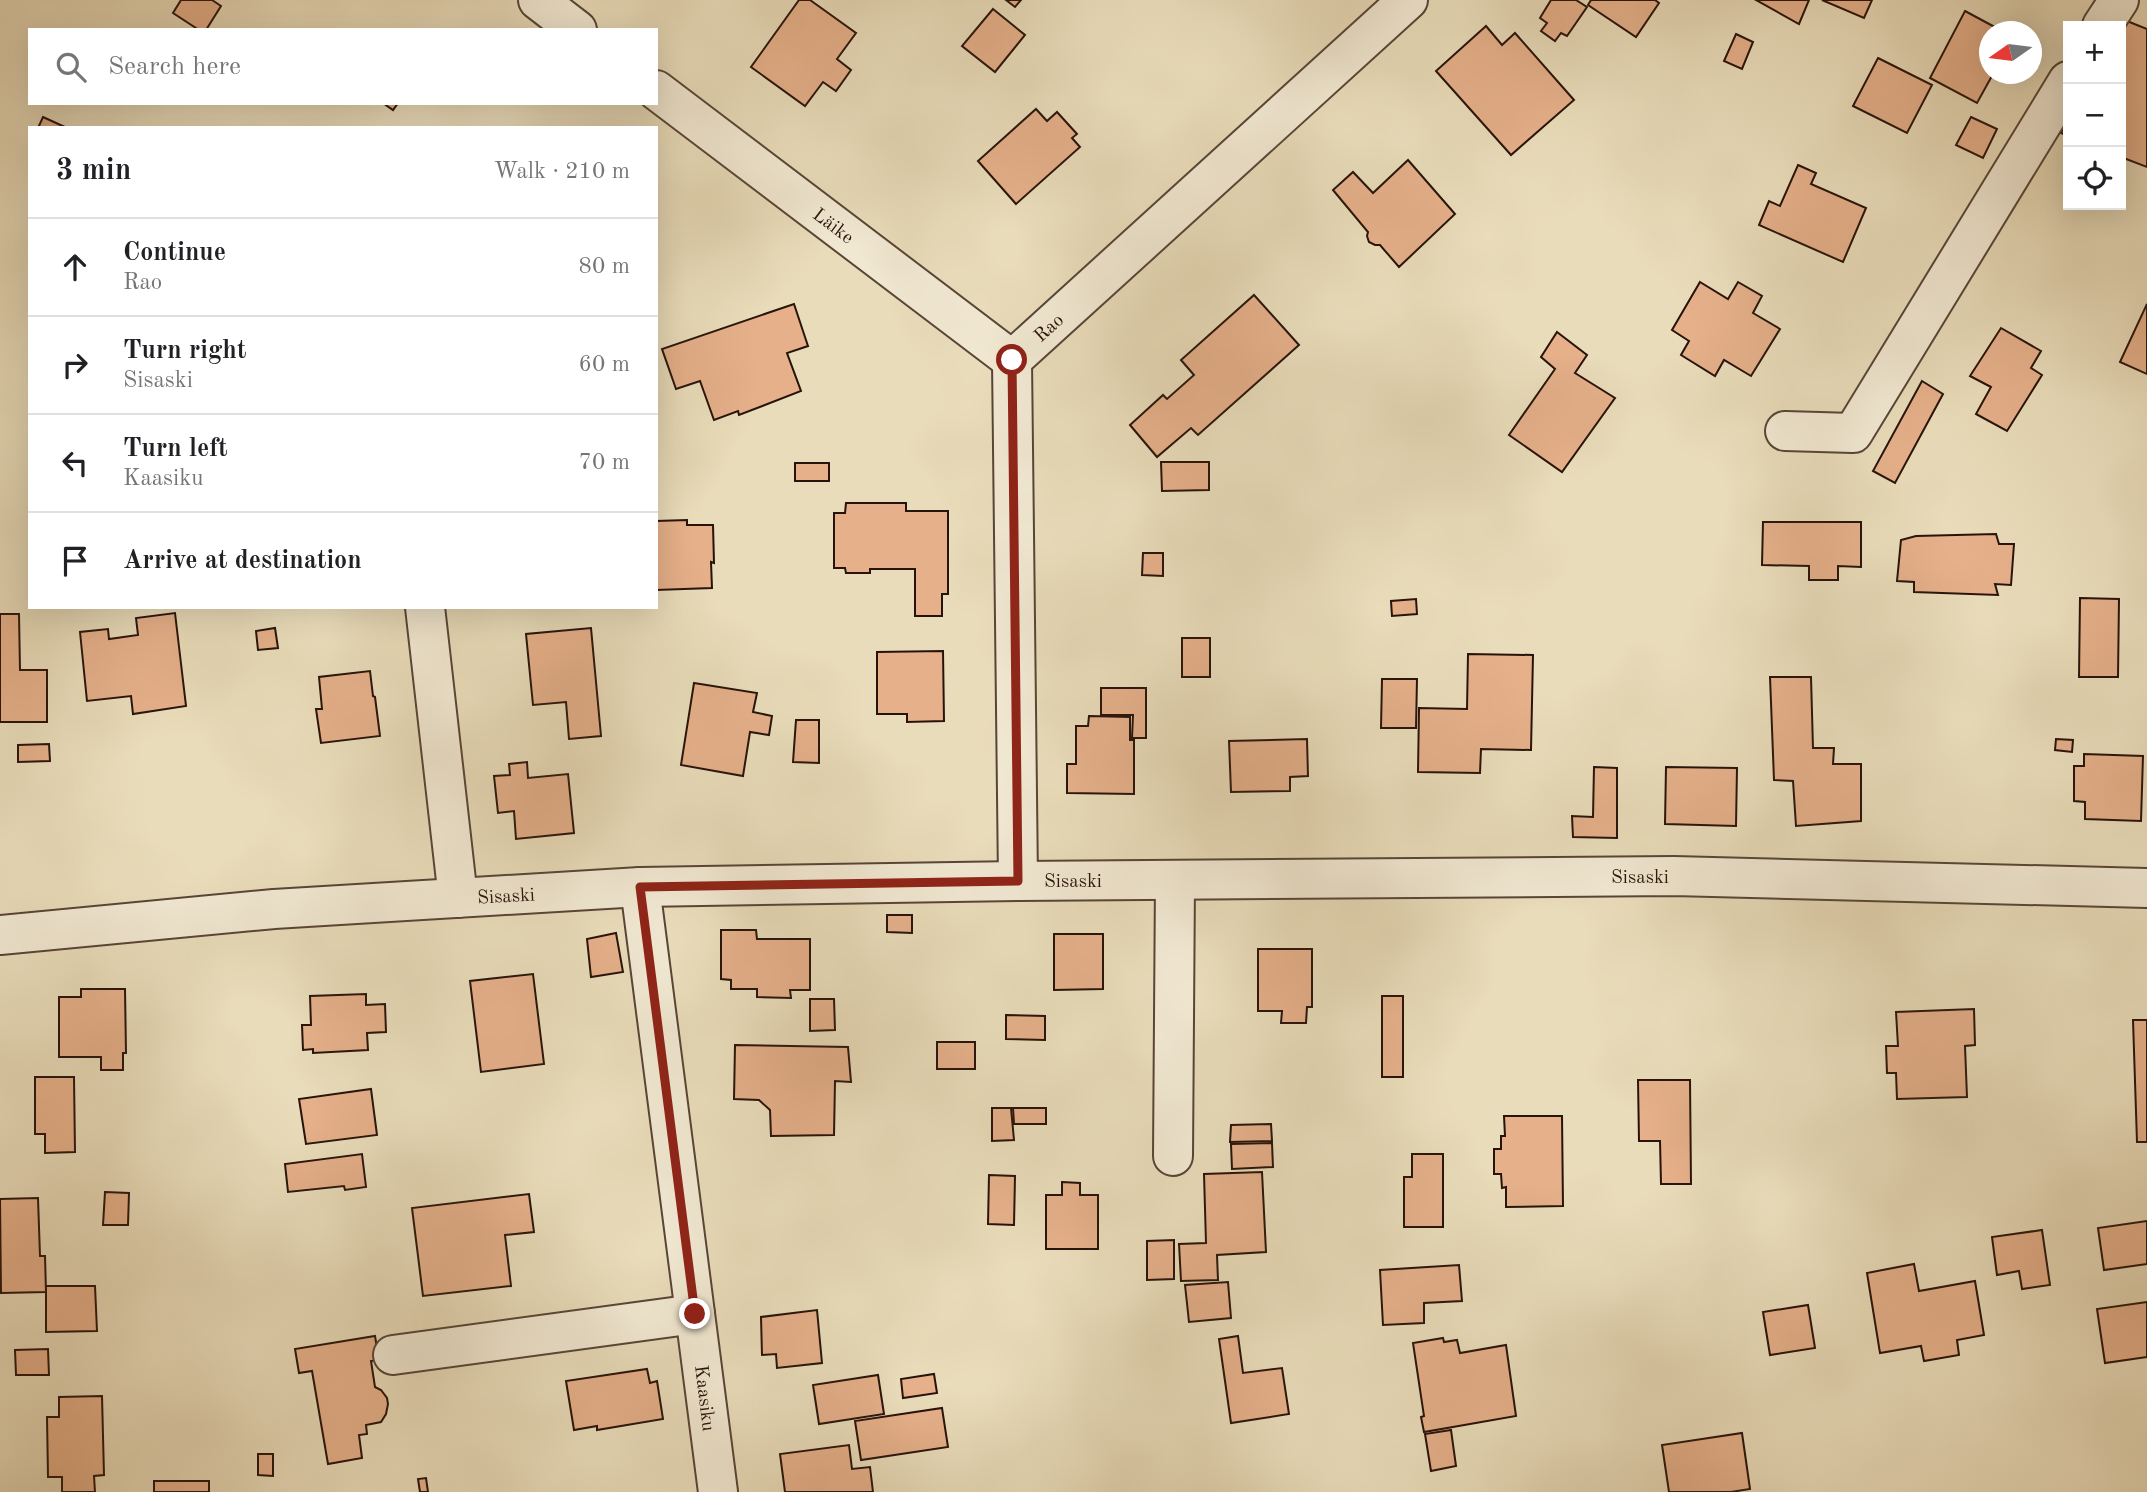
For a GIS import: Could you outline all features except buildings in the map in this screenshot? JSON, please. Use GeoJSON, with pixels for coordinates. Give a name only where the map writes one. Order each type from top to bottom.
{"type":"FeatureCollection","features":[{"type":"Feature","properties":{"kind":"street"},"geometry":{"type":"LineString","coordinates":[[538,0],[574,28]]}},
{"type":"Feature","properties":{"kind":"street","name":"Rao"},"geometry":{"type":"LineString","coordinates":[[1012,360],[1408,0]]}},
{"type":"Feature","properties":{"kind":"street"},"geometry":{"type":"LineString","coordinates":[[2105,21],[2119,0]]}},
{"type":"Feature","properties":{"kind":"street"},"geometry":{"type":"LineString","coordinates":[[1785,431],[1853,433],[2066,84]]}},
{"type":"Feature","properties":{"kind":"street","name":"Läike"},"geometry":{"type":"LineString","coordinates":[[658,92],[1012,360]]}},
{"type":"Feature","properties":{"kind":"street"},"geometry":{"type":"LineString","coordinates":[[1012,360],[1018,881]]}},
{"type":"Feature","properties":{"kind":"street"},"geometry":{"type":"LineString","coordinates":[[425,609],[458,898]]}},
{"type":"Feature","properties":{"kind":"street","name":"Sisaski"},"geometry":{"type":"LineString","coordinates":[[0,935],[274,909],[640,887],[1674,876],[2147,888]]}},
{"type":"Feature","properties":{"kind":"street"},"geometry":{"type":"LineString","coordinates":[[1172,1156],[1175,880]]}},
{"type":"Feature","properties":{"kind":"street","name":"Kaasiku"},"geometry":{"type":"LineString","coordinates":[[640,887],[718,1492]]}},
{"type":"Feature","properties":{"kind":"street"},"geometry":{"type":"LineString","coordinates":[[393,1355],[695,1314]]}},
{"type":"Feature","properties":{"kind":"route"},"geometry":{"type":"LineString","coordinates":[[695,1314],[640,887],[1018,881],[1012,360]]}}]}
